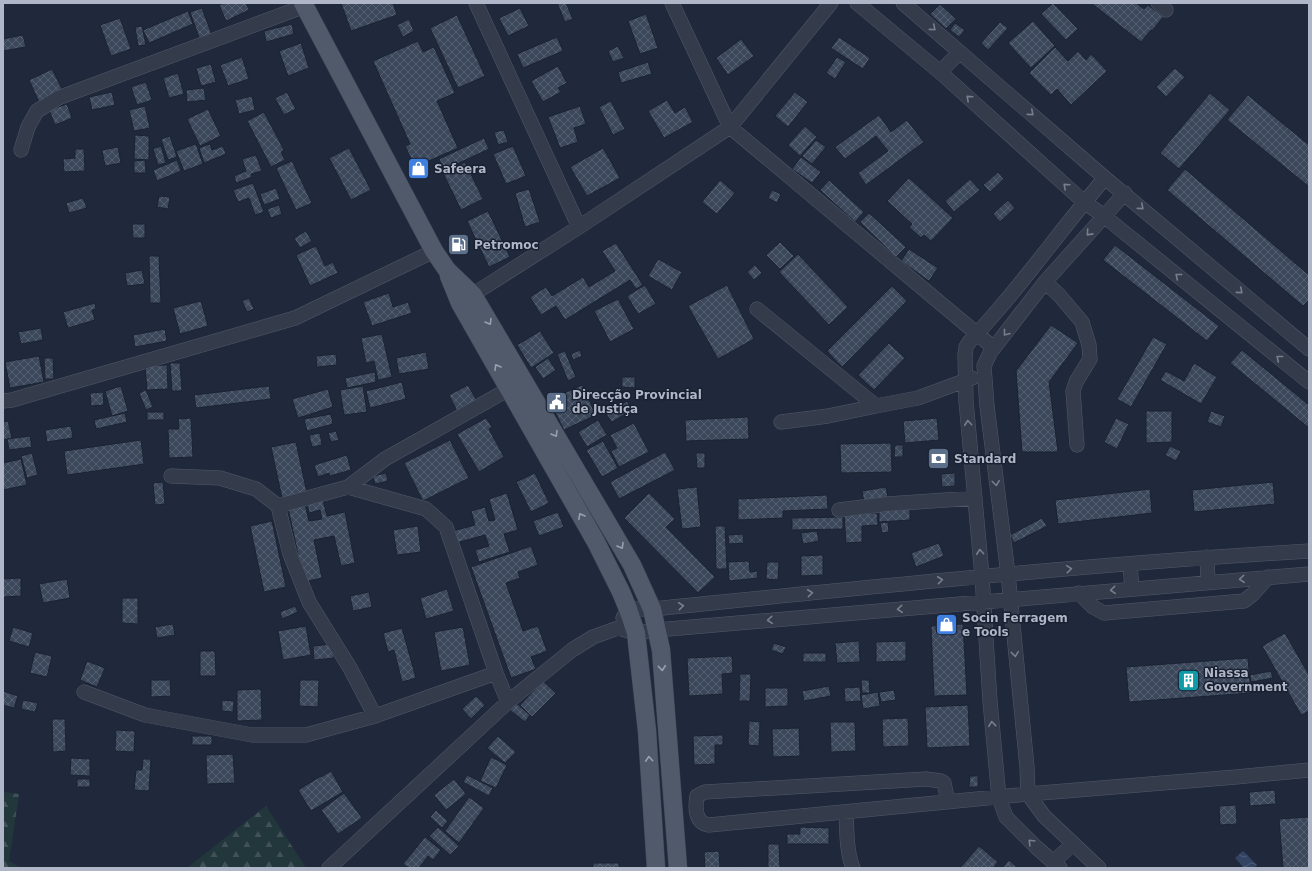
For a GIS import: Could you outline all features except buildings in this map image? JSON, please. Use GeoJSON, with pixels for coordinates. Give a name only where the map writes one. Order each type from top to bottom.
{"type":"FeatureCollection","features":[{"type":"Feature","properties":{"kind":"main road"},"geometry":{"type":"LineString","coordinates":[[304,5],[434,251],[466,299],[632,565],[652,608],[658,630],[661,650],[678,868]]}},
{"type":"Feature","properties":{"kind":"main road"},"geometry":{"type":"LineString","coordinates":[[466,299],[509,389],[596,542],[621,592],[636,633],[647,731],[656,868]]}},
{"type":"Feature","properties":{"kind":"main road"},"geometry":{"type":"LineString","coordinates":[[651,787],[672,785]]}},
{"type":"Feature","properties":{"kind":"main road"},"geometry":{"type":"LineString","coordinates":[[654,826],[675,824]]}},
{"type":"Feature","properties":{"kind":"street"},"geometry":{"type":"LineString","coordinates":[[476,3],[579,227]]}},
{"type":"Feature","properties":{"kind":"street"},"geometry":{"type":"LineString","coordinates":[[672,3],[730,127],[994,348]]}},
{"type":"Feature","properties":{"kind":"street"},"geometry":{"type":"LineString","coordinates":[[466,299],[579,227],[730,127],[831,3]]}},
{"type":"Feature","properties":{"kind":"street"},"geometry":{"type":"LineString","coordinates":[[857,3],[940,72],[1084,202],[1104,216],[1309,382]]}},
{"type":"Feature","properties":{"kind":"street"},"geometry":{"type":"LineString","coordinates":[[903,3],[1105,178],[1125,193],[1309,349]]}},
{"type":"Feature","properties":{"kind":"street"},"geometry":{"type":"LineString","coordinates":[[21,150],[28,127],[37,111],[58,98],[304,5]]}},
{"type":"Feature","properties":{"kind":"street"},"geometry":{"type":"LineString","coordinates":[[940,72],[960,52]]}},
{"type":"Feature","properties":{"kind":"street"},"geometry":{"type":"LineString","coordinates":[[1073,844],[1057,865],[1036,847],[1006,817],[999,798],[965,380],[965,355],[966,347],[976,334],[1004,304],[1084,202],[1105,178]]}},
{"type":"Feature","properties":{"kind":"street"},"geometry":{"type":"LineString","coordinates":[[1099,868],[1044,816],[1028,794],[1027,767],[1009,599],[1008,574],[987,406],[984,366],[986,359],[1045,282],[1125,193]]}},
{"type":"Feature","properties":{"kind":"street"},"geometry":{"type":"LineString","coordinates":[[3,401],[12,400],[295,318],[434,251]]}},
{"type":"Feature","properties":{"kind":"street"},"geometry":{"type":"LineString","coordinates":[[1045,282],[1059,295],[1082,322],[1090,345],[1090,359],[1076,382],[1073,391],[1077,444]]}},
{"type":"Feature","properties":{"kind":"street"},"geometry":{"type":"LineString","coordinates":[[757,309],[876,406]]}},
{"type":"Feature","properties":{"kind":"street"},"geometry":{"type":"LineString","coordinates":[[781,422],[828,416],[918,398],[965,380],[984,375]]}},
{"type":"Feature","properties":{"kind":"street"},"geometry":{"type":"LineString","coordinates":[[278,506],[348,487],[386,458],[509,389]]}},
{"type":"Feature","properties":{"kind":"street"},"geometry":{"type":"LineString","coordinates":[[171,476],[220,478],[256,489],[278,506],[290,554],[309,602],[350,668],[375,716]]}},
{"type":"Feature","properties":{"kind":"street"},"geometry":{"type":"LineString","coordinates":[[348,487],[426,509],[446,528],[496,673],[508,702]]}},
{"type":"Feature","properties":{"kind":"street"},"geometry":{"type":"LineString","coordinates":[[839,510],[887,504],[975,498]]}},
{"type":"Feature","properties":{"kind":"street"},"geometry":{"type":"LineString","coordinates":[[618,628],[628,610],[982,576],[1207,557],[1309,551]]}},
{"type":"Feature","properties":{"kind":"street"},"geometry":{"type":"LineString","coordinates":[[1207,557],[1208,582]]}},
{"type":"Feature","properties":{"kind":"street"},"geometry":{"type":"LineString","coordinates":[[1130,564],[1132,589]]}},
{"type":"Feature","properties":{"kind":"street"},"geometry":{"type":"LineString","coordinates":[[329,868],[508,702],[572,650],[593,638],[618,628],[636,633],[1009,599],[1309,574]]}},
{"type":"Feature","properties":{"kind":"street"},"geometry":{"type":"LineString","coordinates":[[1079,593],[1093,607],[1104,613],[1244,601],[1253,594],[1268,577]]}},
{"type":"Feature","properties":{"kind":"street"},"geometry":{"type":"LineString","coordinates":[[84,692],[145,715],[252,735],[306,735],[375,716],[496,673]]}},
{"type":"Feature","properties":{"kind":"street"},"geometry":{"type":"LineString","coordinates":[[948,802],[944,783],[926,778],[705,792],[697,796],[695,807],[699,820],[704,824],[709,825],[999,798],[1028,794],[1309,770]]}},
{"type":"Feature","properties":{"kind":"street"},"geometry":{"type":"LineString","coordinates":[[846,812],[848,845],[850,860],[853,868]]}},
{"type":"Feature","properties":{"kind":"green space"},"geometry":{"type":"Polygon","coordinates":[[[3,792],[19,794],[9,861],[20,868],[3,868],[3,792]]]}},
{"type":"Feature","properties":{"kind":"green space"},"geometry":{"type":"Polygon","coordinates":[[[266,806],[306,868],[187,868],[266,806]]]}},
{"type":"Feature","properties":{"kind":"water"},"geometry":{"type":"Polygon","coordinates":[[[1243,851],[1257,865],[1254,868],[1244,868],[1235,858],[1243,851]]]}},
{"type":"Feature","properties":{"kind":"place","name":"Safeera"},"geometry":{"type":"Point","coordinates":[419,169]}},
{"type":"Feature","properties":{"kind":"place","name":"Petromoc"},"geometry":{"type":"Point","coordinates":[458,245]}},
{"type":"Feature","properties":{"kind":"place","name":"Direcção Provincial de Justiça"},"geometry":{"type":"Point","coordinates":[556,402]}},
{"type":"Feature","properties":{"kind":"place","name":"Standard"},"geometry":{"type":"Point","coordinates":[939,459]}},
{"type":"Feature","properties":{"kind":"place","name":"Socin Ferragem e Tools"},"geometry":{"type":"Point","coordinates":[947,625]}},
{"type":"Feature","properties":{"kind":"place","name":"Niassa Government"},"geometry":{"type":"Point","coordinates":[1188,680]}}]}
